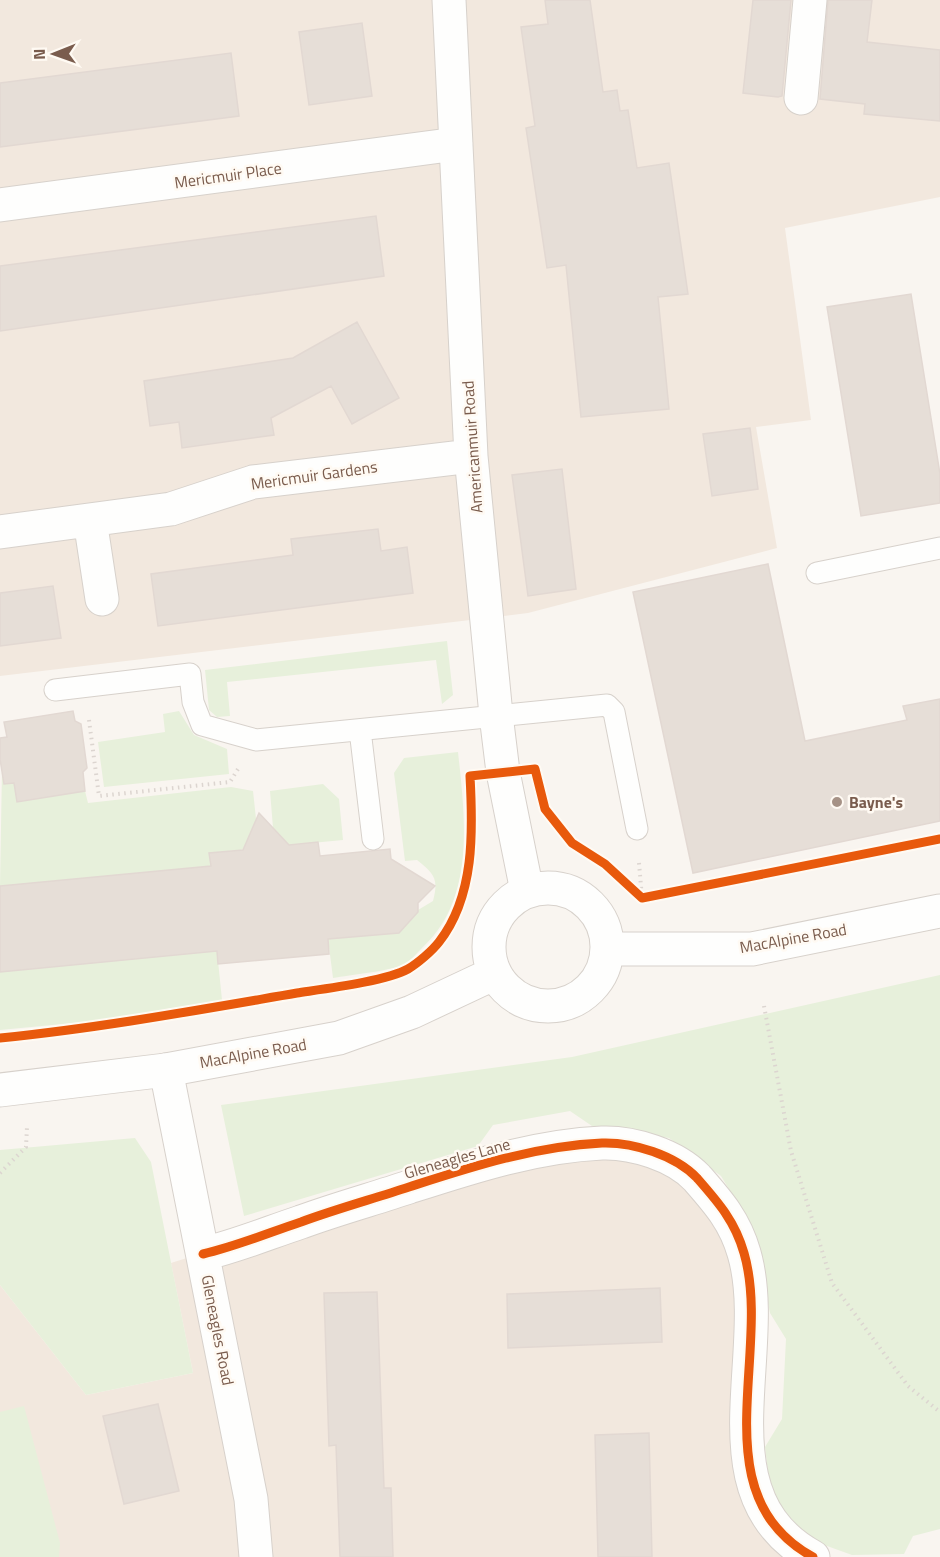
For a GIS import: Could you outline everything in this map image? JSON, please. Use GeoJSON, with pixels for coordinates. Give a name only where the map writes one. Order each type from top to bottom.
{"type":"FeatureCollection","features":[{"type":"Feature","properties":{"kind":"street","name":"Americanmuir Road"},"geometry":{"type":"LineString","coordinates":[[449,0],[471,456],[503,772],[527,891]]}},
{"type":"Feature","properties":{"kind":"street"},"geometry":{"type":"LineString","coordinates":[[801,98],[810,0]]}},
{"type":"Feature","properties":{"kind":"street","name":"Mericmuir Place"},"geometry":{"type":"LineString","coordinates":[[0,206],[456,144]]}},
{"type":"Feature","properties":{"kind":"street","name":"Mericmuir Gardens"},"geometry":{"type":"LineString","coordinates":[[0,532],[171,509],[253,482],[471,456]]}},
{"type":"Feature","properties":{"kind":"street"},"geometry":{"type":"LineString","coordinates":[[90,520],[102,599]]}},
{"type":"Feature","properties":{"kind":"street"},"geometry":{"type":"LineString","coordinates":[[546,887],[565,890],[583,898],[597,912],[606,930],[608,949],[603,968],[593,985],[579,998],[561,1005],[541,1006],[523,1000],[506,989],[495,973],[490,954],[490,935],[498,916],[511,901],[527,891],[546,887]]}},
{"type":"Feature","properties":{"kind":"street","name":"MacAlpine Road"},"geometry":{"type":"LineString","coordinates":[[608,949],[752,949],[940,911]]}},
{"type":"Feature","properties":{"kind":"street","name":"MacAlpine Road"},"geometry":{"type":"LineString","coordinates":[[13,1088],[166,1070],[339,1038],[412,1012],[495,973]]}},
{"type":"Feature","properties":{"kind":"street","name":"Gleneagles Road"},"geometry":{"type":"LineString","coordinates":[[166,1070],[251,1499],[256,1557]]}},
{"type":"Feature","properties":{"kind":"street","name":"Gleneagles Lane"},"geometry":{"type":"LineString","coordinates":[[203,1254],[242,1245],[301,1221],[508,1156],[603,1143],[649,1150],[690,1171],[698,1179],[726,1210],[744,1253],[752,1298],[746,1433],[751,1478],[768,1518],[799,1549],[813,1557]]}},
{"type":"Feature","properties":{"kind":"lane"},"geometry":{"type":"LineString","coordinates":[[817,573],[940,548]]}},
{"type":"Feature","properties":{"kind":"lane"},"geometry":{"type":"LineString","coordinates":[[55,690],[190,674],[193,702],[202,725],[256,740],[600,705],[610,708],[637,829]]}},
{"type":"Feature","properties":{"kind":"lane"},"geometry":{"type":"LineString","coordinates":[[360,730],[373,839]]}},
{"type":"Feature","properties":{"kind":"path"},"geometry":{"type":"LineString","coordinates":[[84,687],[99,796],[230,782],[256,740]]}},
{"type":"Feature","properties":{"kind":"path"},"geometry":{"type":"LineString","coordinates":[[627,884],[642,898],[652,896]]}},
{"type":"Feature","properties":{"kind":"path"},"geometry":{"type":"LineString","coordinates":[[764,1006],[791,1151],[831,1283],[908,1386],[940,1412]]}},
{"type":"Feature","properties":{"kind":"path"},"geometry":{"type":"LineString","coordinates":[[0,1173],[27,1147],[13,1088]]}},
{"type":"Feature","properties":{"kind":"shaded area"},"geometry":{"type":"Polygon","coordinates":[[[0,0],[940,0],[940,197],[785,228],[811,420],[756,427],[777,548],[528,613],[0,676],[0,0]]]}},
{"type":"Feature","properties":{"kind":"shaded area"},"geometry":{"type":"Polygon","coordinates":[[[649,1150],[744,1253],[751,1477],[813,1557],[0,1557],[0,1285],[86,1395],[193,1373],[171,1263],[417,1185],[649,1150]]]}},
{"type":"Feature","properties":{"kind":"green space"},"geometry":{"type":"Polygon","coordinates":[[[447,641],[453,695],[442,704],[436,660],[227,682],[230,716],[217,717],[209,710],[205,670],[447,641]]]}},
{"type":"Feature","properties":{"kind":"green space"},"geometry":{"type":"Polygon","coordinates":[[[179,711],[194,735],[227,749],[229,774],[104,787],[98,742],[165,732],[163,714],[179,711]]]}},
{"type":"Feature","properties":{"kind":"green space"},"geometry":{"type":"Polygon","coordinates":[[[458,752],[463,803],[463,856],[459,882],[451,906],[439,928],[405,964],[381,971],[333,978],[328,939],[399,933],[418,910],[433,901],[434,877],[417,860],[405,861],[394,773],[404,758],[458,752]]]}},
{"type":"Feature","properties":{"kind":"green space"},"geometry":{"type":"Polygon","coordinates":[[[2,768],[4,784],[14,783],[17,802],[85,791],[88,803],[231,787],[253,791],[257,828],[249,849],[209,853],[211,866],[0,886],[2,768]]]}},
{"type":"Feature","properties":{"kind":"green space"},"geometry":{"type":"Polygon","coordinates":[[[323,784],[339,799],[343,840],[280,846],[273,828],[270,791],[323,784]]]}},
{"type":"Feature","properties":{"kind":"green space"},"geometry":{"type":"Polygon","coordinates":[[[217,951],[222,1000],[94,1021],[0,1030],[0,972],[217,951]]]}},
{"type":"Feature","properties":{"kind":"green space"},"geometry":{"type":"Polygon","coordinates":[[[940,975],[940,1529],[913,1536],[904,1554],[852,1555],[816,1542],[786,1516],[769,1481],[765,1447],[782,1419],[786,1339],[770,1313],[753,1229],[721,1176],[669,1138],[592,1126],[570,1111],[493,1125],[478,1146],[244,1216],[221,1105],[572,1057],[940,975]]]}},
{"type":"Feature","properties":{"kind":"green space"},"geometry":{"type":"Polygon","coordinates":[[[135,1138],[151,1162],[193,1373],[86,1395],[0,1285],[0,1150],[135,1138]]]}},
{"type":"Feature","properties":{"kind":"green space"},"geometry":{"type":"Polygon","coordinates":[[[24,1406],[60,1543],[59,1557],[0,1557],[0,1412],[24,1406]]]}},
{"type":"Feature","properties":{"kind":"building"},"geometry":{"type":"Polygon","coordinates":[[[545,0],[590,0],[603,92],[617,90],[620,111],[628,110],[637,168],[669,163],[688,294],[658,297],[669,409],[581,417],[566,265],[547,268],[526,128],[535,126],[521,27],[548,24],[545,0]]]}},
{"type":"Feature","properties":{"kind":"building"},"geometry":{"type":"Polygon","coordinates":[[[753,0],[791,0],[782,96],[743,93],[753,0]]]}},
{"type":"Feature","properties":{"kind":"building"},"geometry":{"type":"Polygon","coordinates":[[[828,0],[872,0],[867,42],[940,50],[940,121],[864,114],[865,104],[820,99],[828,0]]]}},
{"type":"Feature","properties":{"kind":"building"},"geometry":{"type":"Polygon","coordinates":[[[362,23],[372,96],[309,105],[299,32],[362,23]]]}},
{"type":"Feature","properties":{"kind":"building"},"geometry":{"type":"Polygon","coordinates":[[[231,53],[239,116],[0,147],[0,83],[231,53]]]}},
{"type":"Feature","properties":{"kind":"building"},"geometry":{"type":"Polygon","coordinates":[[[376,216],[384,276],[0,331],[0,266],[376,216]]]}},
{"type":"Feature","properties":{"kind":"building"},"geometry":{"type":"Polygon","coordinates":[[[911,294],[940,474],[940,503],[861,516],[827,307],[911,294]]]}},
{"type":"Feature","properties":{"kind":"building"},"geometry":{"type":"Polygon","coordinates":[[[357,322],[399,398],[352,424],[331,386],[271,418],[274,435],[182,448],[179,422],[150,426],[144,381],[293,358],[357,322]]]}},
{"type":"Feature","properties":{"kind":"building"},"geometry":{"type":"Polygon","coordinates":[[[750,428],[758,489],[712,496],[703,434],[750,428]]]}},
{"type":"Feature","properties":{"kind":"building"},"geometry":{"type":"Polygon","coordinates":[[[562,469],[576,589],[528,596],[512,475],[562,469]]]}},
{"type":"Feature","properties":{"kind":"building"},"geometry":{"type":"Polygon","coordinates":[[[378,529],[381,551],[407,547],[413,593],[158,626],[151,574],[293,555],[291,539],[378,529]]]}},
{"type":"Feature","properties":{"kind":"building"},"geometry":{"type":"Polygon","coordinates":[[[768,564],[805,741],[907,720],[903,706],[940,699],[940,821],[693,873],[633,592],[768,564]]]}},
{"type":"Feature","properties":{"kind":"building"},"geometry":{"type":"Polygon","coordinates":[[[53,586],[61,638],[0,646],[0,593],[53,586]]]}},
{"type":"Feature","properties":{"kind":"building"},"geometry":{"type":"Polygon","coordinates":[[[73,711],[75,721],[81,724],[87,768],[83,772],[85,791],[17,802],[14,783],[4,784],[0,759],[0,738],[7,737],[4,722],[73,711]]]}},
{"type":"Feature","properties":{"kind":"building"},"geometry":{"type":"Polygon","coordinates":[[[259,813],[289,845],[318,842],[320,856],[390,849],[391,859],[435,886],[418,903],[418,912],[399,933],[328,939],[329,954],[218,964],[217,951],[0,972],[0,886],[211,866],[209,853],[243,850],[259,813]]]}},
{"type":"Feature","properties":{"kind":"building"},"geometry":{"type":"Polygon","coordinates":[[[660,1288],[662,1342],[508,1348],[507,1294],[660,1288]]]}},
{"type":"Feature","properties":{"kind":"building"},"geometry":{"type":"Polygon","coordinates":[[[377,1292],[384,1488],[391,1488],[393,1557],[340,1557],[336,1445],[329,1446],[324,1293],[377,1292]]]}},
{"type":"Feature","properties":{"kind":"building"},"geometry":{"type":"Polygon","coordinates":[[[158,1404],[179,1491],[124,1504],[103,1416],[158,1404]]]}},
{"type":"Feature","properties":{"kind":"building"},"geometry":{"type":"Polygon","coordinates":[[[649,1433],[652,1557],[598,1557],[595,1435],[649,1433]]]}},
{"type":"Feature","properties":{"kind":"cycle path"},"geometry":{"type":"LineString","coordinates":[[0,1038],[112,1024],[338,987],[371,981],[408,969],[425,957],[439,942],[451,924],[459,904],[465,884],[471,841],[470,776],[535,769],[545,809],[572,843],[605,864],[642,898],[940,839]]}},
{"type":"Feature","properties":{"kind":"cycle path"},"geometry":{"type":"LineString","coordinates":[[203,1254],[456,1172],[528,1153],[577,1145],[614,1143],[640,1148],[665,1157],[697,1178],[725,1212],[736,1231],[744,1253],[751,1292],[747,1419],[749,1460],[758,1497],[778,1530],[813,1557]]}},
{"type":"Feature","properties":{"kind":"place","name":"Bayne's"},"geometry":{"type":"Point","coordinates":[837,802]}}]}
